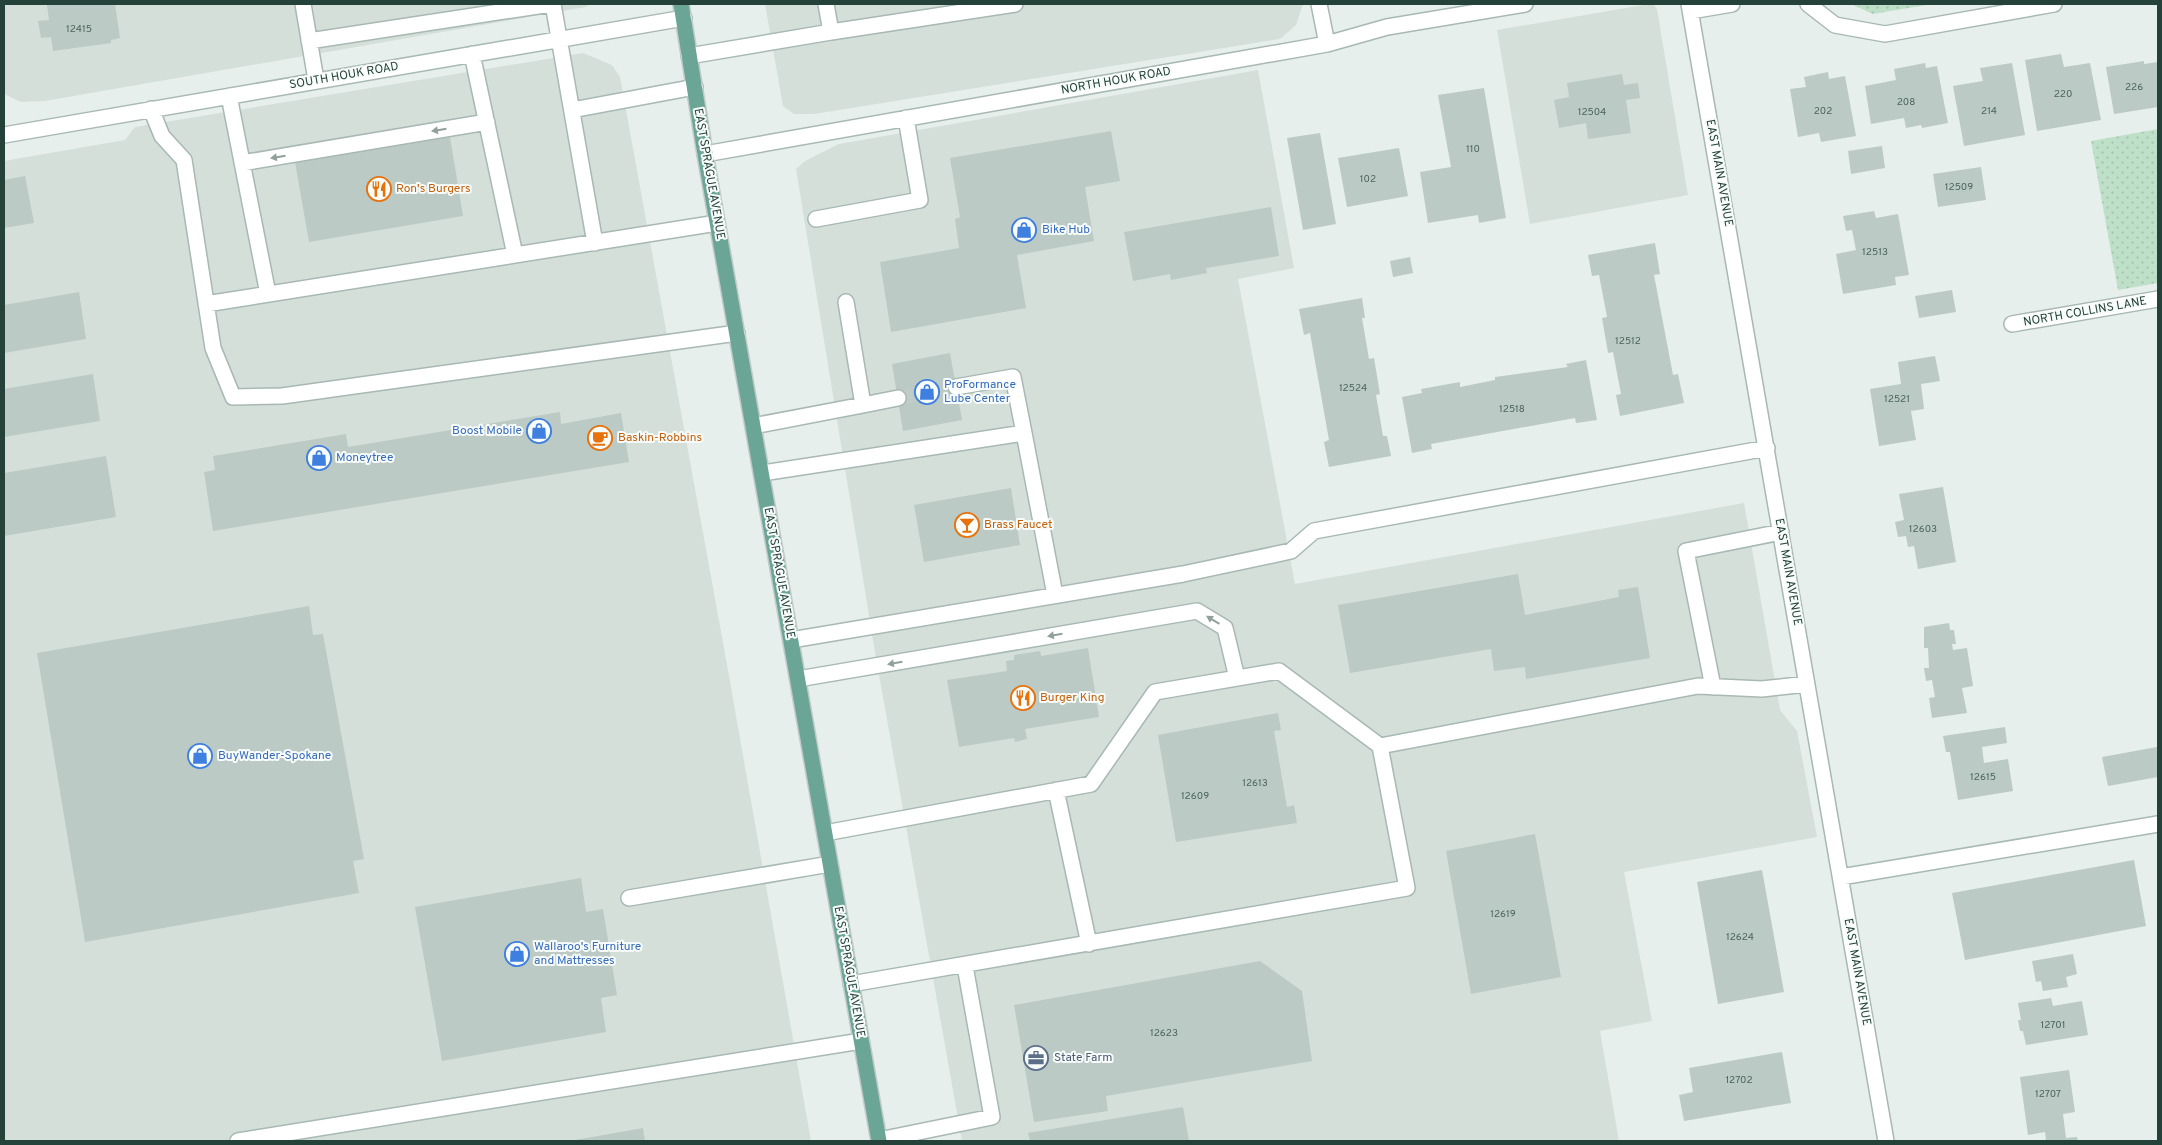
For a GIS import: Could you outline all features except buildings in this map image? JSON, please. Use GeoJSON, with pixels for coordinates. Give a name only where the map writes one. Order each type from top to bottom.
{"type":"FeatureCollection","features":[{"type":"Feature","properties":{"kind":"main road","name":"EAST SPRAGUE AVENUE"},"geometry":{"type":"LineString","coordinates":[[682,11],[705,154],[879,1141]]}},
{"type":"Feature","properties":{"kind":"street"},"geometry":{"type":"LineString","coordinates":[[303,4],[316,80]]}},
{"type":"Feature","properties":{"kind":"street"},"geometry":{"type":"LineString","coordinates":[[309,41],[552,4],[595,242]]}},
{"type":"Feature","properties":{"kind":"street"},"geometry":{"type":"LineString","coordinates":[[826,4],[832,32]]}},
{"type":"Feature","properties":{"kind":"street"},"geometry":{"type":"LineString","coordinates":[[689,56],[1015,4]]}},
{"type":"Feature","properties":{"kind":"street"},"geometry":{"type":"LineString","coordinates":[[1320,4],[1327,44]]}},
{"type":"Feature","properties":{"kind":"street","name":"NORTH HOUK ROAD"},"geometry":{"type":"LineString","coordinates":[[705,154],[1327,44],[1387,27],[1525,4]]}},
{"type":"Feature","properties":{"kind":"street"},"geometry":{"type":"LineString","coordinates":[[1690,7],[1732,4]]}},
{"type":"Feature","properties":{"kind":"street"},"geometry":{"type":"LineString","coordinates":[[1808,4],[1835,24],[1885,34],[2054,4]]}},
{"type":"Feature","properties":{"kind":"street","name":"EAST MAIN AVENUE"},"geometry":{"type":"LineString","coordinates":[[1690,7],[1886,1141]]}},
{"type":"Feature","properties":{"kind":"street","name":"SOUTH HOUK ROAD"},"geometry":{"type":"LineString","coordinates":[[4,135],[559,39],[682,11]]}},
{"type":"Feature","properties":{"kind":"street"},"geometry":{"type":"LineString","coordinates":[[472,54],[515,256]]}},
{"type":"Feature","properties":{"kind":"street"},"geometry":{"type":"LineString","coordinates":[[572,110],[695,87]]}},
{"type":"Feature","properties":{"kind":"street"},"geometry":{"type":"LineString","coordinates":[[229,96],[268,294]]}},
{"type":"Feature","properties":{"kind":"street"},"geometry":{"type":"LineString","coordinates":[[151,110],[162,136],[184,160],[213,348],[233,397],[282,396],[737,333]]}},
{"type":"Feature","properties":{"kind":"street"},"geometry":{"type":"LineString","coordinates":[[816,219],[920,200],[906,118]]}},
{"type":"Feature","properties":{"kind":"street"},"geometry":{"type":"LineString","coordinates":[[242,163],[487,122]]}},
{"type":"Feature","properties":{"kind":"street"},"geometry":{"type":"LineString","coordinates":[[206,304],[718,223]]}},
{"type":"Feature","properties":{"kind":"street","name":"NORTH COLLINS LANE"},"geometry":{"type":"LineString","coordinates":[[2012,324],[2158,300]]}},
{"type":"Feature","properties":{"kind":"street"},"geometry":{"type":"LineString","coordinates":[[846,302],[863,405]]}},
{"type":"Feature","properties":{"kind":"street"},"geometry":{"type":"LineString","coordinates":[[956,387],[1013,377],[1055,595]]}},
{"type":"Feature","properties":{"kind":"street"},"geometry":{"type":"LineString","coordinates":[[753,426],[898,398]]}},
{"type":"Feature","properties":{"kind":"street"},"geometry":{"type":"LineString","coordinates":[[762,473],[1024,433]]}},
{"type":"Feature","properties":{"kind":"street"},"geometry":{"type":"LineString","coordinates":[[791,640],[1183,574],[1291,551],[1314,531],[1767,448]]}},
{"type":"Feature","properties":{"kind":"street"},"geometry":{"type":"LineString","coordinates":[[1713,687],[1686,551],[1781,532]]}},
{"type":"Feature","properties":{"kind":"street"},"geometry":{"type":"LineString","coordinates":[[798,679],[1197,611],[1225,628],[1237,678]]}},
{"type":"Feature","properties":{"kind":"street"},"geometry":{"type":"LineString","coordinates":[[825,833],[1091,784],[1155,692],[1279,671],[1380,746],[1408,888],[965,966],[851,984]]}},
{"type":"Feature","properties":{"kind":"street"},"geometry":{"type":"LineString","coordinates":[[1380,746],[1698,686],[1762,690],[1807,684]]}},
{"type":"Feature","properties":{"kind":"street"},"geometry":{"type":"LineString","coordinates":[[1056,790],[1089,944]]}},
{"type":"Feature","properties":{"kind":"street"},"geometry":{"type":"LineString","coordinates":[[1841,877],[2158,824]]}},
{"type":"Feature","properties":{"kind":"street"},"geometry":{"type":"LineString","coordinates":[[629,898],[830,864]]}},
{"type":"Feature","properties":{"kind":"street"},"geometry":{"type":"LineString","coordinates":[[879,1141],[992,1117],[965,966]]}},
{"type":"Feature","properties":{"kind":"street"},"geometry":{"type":"LineString","coordinates":[[238,1141],[861,1041]]}},
{"type":"Feature","properties":{"kind":"shaded area"},"geometry":{"type":"Polygon","coordinates":[[[4,4],[588,4],[586,7],[45,101],[21,102],[4,94],[4,4]]]}},
{"type":"Feature","properties":{"kind":"shaded area"},"geometry":{"type":"Polygon","coordinates":[[[765,4],[1303,4],[1296,25],[1280,39],[814,114],[794,114],[783,106],[765,4]]]}},
{"type":"Feature","properties":{"kind":"shaded area"},"geometry":{"type":"Polygon","coordinates":[[[1649,4],[1654,5],[1657,9],[1688,195],[1530,224],[1497,30],[1649,4]]]}},
{"type":"Feature","properties":{"kind":"shaded area"},"geometry":{"type":"Polygon","coordinates":[[[583,53],[612,65],[620,77],[726,659],[811,1141],[4,1141],[4,161],[125,140],[135,127],[583,53]]]}},
{"type":"Feature","properties":{"kind":"shaded area"},"geometry":{"type":"Polygon","coordinates":[[[1258,70],[1294,268],[1238,279],[1295,584],[1744,503],[1780,710],[1797,731],[1817,837],[1624,872],[1652,1021],[1600,1031],[1619,1141],[962,1141],[875,652],[796,169],[805,161],[839,144],[1258,70]]]}},
{"type":"Feature","properties":{"kind":"green space"},"geometry":{"type":"Polygon","coordinates":[[[1851,4],[1932,4],[1873,14],[1851,4]]]}},
{"type":"Feature","properties":{"kind":"green space"},"geometry":{"type":"Polygon","coordinates":[[[2158,129],[2158,283],[2118,290],[2091,141],[2158,129]]]}},
{"type":"Feature","properties":{"kind":"tunnel"},"geometry":{"type":"LineString","coordinates":[[898,398],[956,387]]}},
{"type":"Feature","properties":{"kind":"place","name":"Ron's Burgers"},"geometry":{"type":"Point","coordinates":[379,189]}},
{"type":"Feature","properties":{"kind":"place","name":"Bike Hub"},"geometry":{"type":"Point","coordinates":[1024,230]}},
{"type":"Feature","properties":{"kind":"place","name":"ProFormance Lube Center"},"geometry":{"type":"Point","coordinates":[927,392]}},
{"type":"Feature","properties":{"kind":"place","name":"Boost Mobile"},"geometry":{"type":"Point","coordinates":[539,431]}},
{"type":"Feature","properties":{"kind":"place","name":"Baskin-Robbins"},"geometry":{"type":"Point","coordinates":[600,438]}},
{"type":"Feature","properties":{"kind":"place","name":"Moneytree"},"geometry":{"type":"Point","coordinates":[319,458]}},
{"type":"Feature","properties":{"kind":"place","name":"Brass Faucet"},"geometry":{"type":"Point","coordinates":[967,525]}},
{"type":"Feature","properties":{"kind":"place","name":"Burger King"},"geometry":{"type":"Point","coordinates":[1023,698]}},
{"type":"Feature","properties":{"kind":"place","name":"BuyWander-Spokane"},"geometry":{"type":"Point","coordinates":[200,756]}},
{"type":"Feature","properties":{"kind":"place","name":"Wallaroo's Furniture and Mattresses"},"geometry":{"type":"Point","coordinates":[517,954]}},
{"type":"Feature","properties":{"kind":"place","name":"State Farm"},"geometry":{"type":"Point","coordinates":[1036,1058]}}]}
